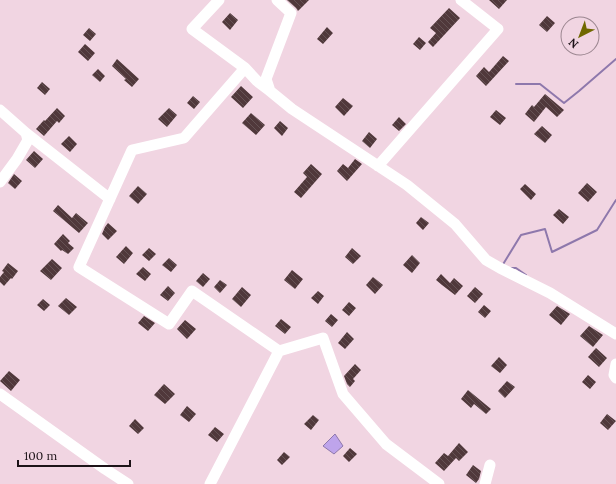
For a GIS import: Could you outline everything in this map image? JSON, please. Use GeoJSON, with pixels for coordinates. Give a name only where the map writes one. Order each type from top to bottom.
{"type":"FeatureCollection","features":[{"type":"Feature","properties":{"kind":"street"},"geometry":{"type":"LineString","coordinates":[[218,0],[192,28],[245,68],[257,81],[292,109],[407,185],[455,224],[486,260],[550,293],[616,334]]}},
{"type":"Feature","properties":{"kind":"street"},"geometry":{"type":"LineString","coordinates":[[270,91],[266,79],[291,14],[277,0]]}},
{"type":"Feature","properties":{"kind":"street"},"geometry":{"type":"LineString","coordinates":[[378,166],[498,29],[461,0]]}},
{"type":"Feature","properties":{"kind":"street"},"geometry":{"type":"LineString","coordinates":[[245,68],[184,138],[132,150],[79,267],[170,324],[192,291],[279,351]]}},
{"type":"Feature","properties":{"kind":"street"},"geometry":{"type":"LineString","coordinates":[[0,110],[26,133],[110,199]]}},
{"type":"Feature","properties":{"kind":"street"},"geometry":{"type":"LineString","coordinates":[[0,182],[17,159],[28,140],[26,133]]}},
{"type":"Feature","properties":{"kind":"street"},"geometry":{"type":"LineString","coordinates":[[210,484],[279,351],[323,338],[343,394],[386,444],[439,484]]}},
{"type":"Feature","properties":{"kind":"street"},"geometry":{"type":"LineString","coordinates":[[616,364],[614,375],[616,378]]}},
{"type":"Feature","properties":{"kind":"street"},"geometry":{"type":"LineString","coordinates":[[0,394],[128,484]]}},
{"type":"Feature","properties":{"kind":"street"},"geometry":{"type":"LineString","coordinates":[[485,484],[490,465]]}},
{"type":"Feature","properties":{"kind":"shaded area"},"geometry":{"type":"Polygon","coordinates":[[[335,434],[343,446],[334,454],[323,446],[335,434]]]}},
{"type":"Feature","properties":{"kind":"building"},"geometry":{"type":"Polygon","coordinates":[[[287,0],[309,0],[298,11],[287,0]]]}},
{"type":"Feature","properties":{"kind":"building"},"geometry":{"type":"Polygon","coordinates":[[[489,0],[507,0],[499,9],[489,0]]]}},
{"type":"Feature","properties":{"kind":"building"},"geometry":{"type":"Polygon","coordinates":[[[449,8],[460,18],[433,47],[428,42],[436,33],[430,28],[449,8]]]}},
{"type":"Feature","properties":{"kind":"building"},"geometry":{"type":"Polygon","coordinates":[[[230,13],[238,20],[230,30],[222,22],[230,13]]]}},
{"type":"Feature","properties":{"kind":"building"},"geometry":{"type":"Polygon","coordinates":[[[547,16],[555,23],[547,32],[539,25],[547,16]]]}},
{"type":"Feature","properties":{"kind":"building"},"geometry":{"type":"Polygon","coordinates":[[[327,27],[333,33],[323,44],[317,39],[327,27]]]}},
{"type":"Feature","properties":{"kind":"building"},"geometry":{"type":"Polygon","coordinates":[[[89,28],[96,34],[90,41],[83,35],[89,28]]]}},
{"type":"Feature","properties":{"kind":"building"},"geometry":{"type":"Polygon","coordinates":[[[419,37],[426,43],[420,50],[413,44],[419,37]]]}},
{"type":"Feature","properties":{"kind":"building"},"geometry":{"type":"Polygon","coordinates":[[[85,44],[95,53],[88,61],[78,52],[85,44]]]}},
{"type":"Feature","properties":{"kind":"building"},"geometry":{"type":"Polygon","coordinates":[[[503,56],[509,61],[486,86],[476,76],[484,67],[489,72],[503,56]]]}},
{"type":"Feature","properties":{"kind":"building"},"geometry":{"type":"Polygon","coordinates":[[[117,59],[139,79],[132,87],[112,66],[117,59]]]}},
{"type":"Feature","properties":{"kind":"building"},"geometry":{"type":"Polygon","coordinates":[[[98,69],[105,76],[100,82],[92,75],[98,69]]]}},
{"type":"Feature","properties":{"kind":"building"},"geometry":{"type":"Polygon","coordinates":[[[42,82],[50,89],[45,95],[37,88],[42,82]]]}},
{"type":"Feature","properties":{"kind":"building"},"geometry":{"type":"Polygon","coordinates":[[[241,86],[253,97],[243,108],[231,97],[241,86]]]}},
{"type":"Feature","properties":{"kind":"building"},"geometry":{"type":"Polygon","coordinates":[[[545,94],[564,110],[557,117],[546,107],[534,122],[525,114],[532,105],[534,107],[545,94]]]}},
{"type":"Feature","properties":{"kind":"building"},"geometry":{"type":"Polygon","coordinates":[[[193,96],[200,102],[194,109],[187,103],[193,96]]]}},
{"type":"Feature","properties":{"kind":"building"},"geometry":{"type":"Polygon","coordinates":[[[343,98],[353,106],[344,116],[335,107],[343,98]]]}},
{"type":"Feature","properties":{"kind":"building"},"geometry":{"type":"Polygon","coordinates":[[[57,108],[65,116],[59,123],[57,121],[44,136],[36,129],[57,108]]]}},
{"type":"Feature","properties":{"kind":"building"},"geometry":{"type":"Polygon","coordinates":[[[169,108],[177,115],[167,127],[158,119],[169,108]]]}},
{"type":"Feature","properties":{"kind":"building"},"geometry":{"type":"Polygon","coordinates":[[[496,110],[506,118],[500,125],[490,117],[496,110]]]}},
{"type":"Feature","properties":{"kind":"building"},"geometry":{"type":"Polygon","coordinates":[[[251,113],[265,125],[256,135],[242,123],[251,113]]]}},
{"type":"Feature","properties":{"kind":"building"},"geometry":{"type":"Polygon","coordinates":[[[399,117],[406,124],[399,131],[392,125],[399,117]]]}},
{"type":"Feature","properties":{"kind":"building"},"geometry":{"type":"Polygon","coordinates":[[[280,121],[288,128],[282,136],[274,128],[280,121]]]}},
{"type":"Feature","properties":{"kind":"building"},"geometry":{"type":"Polygon","coordinates":[[[542,126],[552,135],[545,143],[534,134],[542,126]]]}},
{"type":"Feature","properties":{"kind":"building"},"geometry":{"type":"Polygon","coordinates":[[[369,132],[377,139],[370,148],[362,141],[369,132]]]}},
{"type":"Feature","properties":{"kind":"building"},"geometry":{"type":"Polygon","coordinates":[[[69,136],[77,144],[70,152],[61,144],[69,136]]]}},
{"type":"Feature","properties":{"kind":"building"},"geometry":{"type":"Polygon","coordinates":[[[34,151],[43,159],[35,168],[26,160],[34,151]]]}},
{"type":"Feature","properties":{"kind":"building"},"geometry":{"type":"Polygon","coordinates":[[[355,159],[362,164],[347,181],[337,171],[343,164],[348,168],[355,159]]]}},
{"type":"Feature","properties":{"kind":"building"},"geometry":{"type":"Polygon","coordinates":[[[311,164],[322,174],[301,198],[294,192],[307,177],[303,173],[311,164]]]}},
{"type":"Feature","properties":{"kind":"building"},"geometry":{"type":"Polygon","coordinates":[[[14,174],[22,181],[15,189],[8,183],[14,174]]]}},
{"type":"Feature","properties":{"kind":"building"},"geometry":{"type":"Polygon","coordinates":[[[587,183],[597,192],[588,202],[578,193],[587,183]]]}},
{"type":"Feature","properties":{"kind":"building"},"geometry":{"type":"Polygon","coordinates":[[[525,184],[536,194],[531,200],[520,189],[525,184]]]}},
{"type":"Feature","properties":{"kind":"building"},"geometry":{"type":"Polygon","coordinates":[[[138,186],[147,194],[138,204],[129,196],[138,186]]]}},
{"type":"Feature","properties":{"kind":"building"},"geometry":{"type":"Polygon","coordinates":[[[58,205],[72,218],[76,213],[88,223],[79,233],[53,211],[58,205]]]}},
{"type":"Feature","properties":{"kind":"building"},"geometry":{"type":"Polygon","coordinates":[[[559,209],[569,217],[563,224],[553,215],[559,209]]]}},
{"type":"Feature","properties":{"kind":"building"},"geometry":{"type":"Polygon","coordinates":[[[421,217],[429,223],[423,230],[416,223],[421,217]]]}},
{"type":"Feature","properties":{"kind":"building"},"geometry":{"type":"Polygon","coordinates":[[[108,223],[117,231],[108,240],[102,234],[108,223]]]}},
{"type":"Feature","properties":{"kind":"building"},"geometry":{"type":"Polygon","coordinates":[[[63,234],[70,241],[68,243],[74,248],[68,254],[62,250],[61,251],[54,244],[63,234]]]}},
{"type":"Feature","properties":{"kind":"building"},"geometry":{"type":"Polygon","coordinates":[[[126,246],[133,253],[124,264],[116,257],[126,246]]]}},
{"type":"Feature","properties":{"kind":"building"},"geometry":{"type":"Polygon","coordinates":[[[149,248],[156,254],[149,261],[142,255],[149,248]]]}},
{"type":"Feature","properties":{"kind":"building"},"geometry":{"type":"Polygon","coordinates":[[[352,248],[361,256],[353,264],[345,257],[352,248]]]}},
{"type":"Feature","properties":{"kind":"building"},"geometry":{"type":"Polygon","coordinates":[[[412,255],[420,263],[412,273],[403,265],[412,255]]]}},
{"type":"Feature","properties":{"kind":"building"},"geometry":{"type":"Polygon","coordinates":[[[169,258],[177,265],[171,272],[162,265],[169,258]]]}},
{"type":"Feature","properties":{"kind":"building"},"geometry":{"type":"Polygon","coordinates":[[[52,259],[62,268],[51,280],[40,271],[52,259]]]}},
{"type":"Feature","properties":{"kind":"building"},"geometry":{"type":"Polygon","coordinates":[[[8,263],[18,271],[4,286],[0,282],[0,277],[4,272],[2,271],[8,263]]]}},
{"type":"Feature","properties":{"kind":"building"},"geometry":{"type":"Polygon","coordinates":[[[143,267],[151,274],[145,281],[136,274],[143,267]]]}},
{"type":"Feature","properties":{"kind":"building"},"geometry":{"type":"Polygon","coordinates":[[[292,270],[303,279],[295,289],[284,280],[292,270]]]}},
{"type":"Feature","properties":{"kind":"building"},"geometry":{"type":"Polygon","coordinates":[[[203,273],[210,279],[203,287],[196,281],[203,273]]]}},
{"type":"Feature","properties":{"kind":"building"},"geometry":{"type":"Polygon","coordinates":[[[441,274],[450,283],[454,278],[463,286],[455,295],[436,280],[441,274]]]}},
{"type":"Feature","properties":{"kind":"building"},"geometry":{"type":"Polygon","coordinates":[[[373,277],[383,285],[375,294],[366,285],[373,277]]]}},
{"type":"Feature","properties":{"kind":"building"},"geometry":{"type":"Polygon","coordinates":[[[220,280],[227,285],[220,293],[214,287],[220,280]]]}},
{"type":"Feature","properties":{"kind":"building"},"geometry":{"type":"Polygon","coordinates":[[[168,286],[175,293],[168,301],[160,295],[168,286]]]}},
{"type":"Feature","properties":{"kind":"building"},"geometry":{"type":"Polygon","coordinates":[[[242,287],[251,295],[241,307],[232,299],[242,287]]]}},
{"type":"Feature","properties":{"kind":"building"},"geometry":{"type":"Polygon","coordinates":[[[475,287],[483,294],[475,303],[467,296],[475,287]]]}},
{"type":"Feature","properties":{"kind":"building"},"geometry":{"type":"Polygon","coordinates":[[[318,291],[324,296],[318,304],[311,298],[318,291]]]}},
{"type":"Feature","properties":{"kind":"building"},"geometry":{"type":"Polygon","coordinates":[[[66,298],[77,307],[69,315],[58,306],[66,298]]]}},
{"type":"Feature","properties":{"kind":"building"},"geometry":{"type":"Polygon","coordinates":[[[43,299],[50,305],[44,311],[37,305],[43,299]]]}},
{"type":"Feature","properties":{"kind":"building"},"geometry":{"type":"Polygon","coordinates":[[[349,302],[356,308],[349,316],[342,310],[349,302]]]}},
{"type":"Feature","properties":{"kind":"building"},"geometry":{"type":"Polygon","coordinates":[[[484,305],[491,311],[485,318],[478,312],[484,305]]]}},
{"type":"Feature","properties":{"kind":"building"},"geometry":{"type":"Polygon","coordinates":[[[557,306],[570,314],[561,325],[549,315],[557,306]]]}},
{"type":"Feature","properties":{"kind":"building"},"geometry":{"type":"Polygon","coordinates":[[[331,314],[338,320],[332,327],[325,321],[331,314]]]}},
{"type":"Feature","properties":{"kind":"building"},"geometry":{"type":"Polygon","coordinates":[[[144,316],[155,323],[148,331],[138,323],[144,316]]]}},
{"type":"Feature","properties":{"kind":"building"},"geometry":{"type":"Polygon","coordinates":[[[281,319],[291,327],[285,334],[275,326],[281,319]]]}},
{"type":"Feature","properties":{"kind":"building"},"geometry":{"type":"Polygon","coordinates":[[[185,320],[196,329],[187,339],[177,329],[185,320]]]}},
{"type":"Feature","properties":{"kind":"building"},"geometry":{"type":"Polygon","coordinates":[[[589,326],[603,335],[593,347],[580,336],[589,326]]]}},
{"type":"Feature","properties":{"kind":"building"},"geometry":{"type":"Polygon","coordinates":[[[347,332],[354,339],[345,349],[338,343],[347,332]]]}},
{"type":"Feature","properties":{"kind":"building"},"geometry":{"type":"Polygon","coordinates":[[[596,348],[607,358],[599,367],[588,357],[596,348]]]}},
{"type":"Feature","properties":{"kind":"building"},"geometry":{"type":"Polygon","coordinates":[[[499,357],[507,365],[500,373],[491,366],[499,357]]]}},
{"type":"Feature","properties":{"kind":"building"},"geometry":{"type":"Polygon","coordinates":[[[355,364],[361,370],[353,379],[355,381],[350,387],[344,376],[355,364]]]}},
{"type":"Feature","properties":{"kind":"building"},"geometry":{"type":"Polygon","coordinates":[[[9,371],[20,380],[11,391],[0,381],[9,371]]]}},
{"type":"Feature","properties":{"kind":"building"},"geometry":{"type":"Polygon","coordinates":[[[588,375],[596,382],[590,389],[582,382],[588,375]]]}},
{"type":"Feature","properties":{"kind":"building"},"geometry":{"type":"Polygon","coordinates":[[[507,381],[515,387],[505,398],[498,391],[507,381]]]}},
{"type":"Feature","properties":{"kind":"building"},"geometry":{"type":"Polygon","coordinates":[[[164,384],[175,394],[165,404],[154,395],[164,384]]]}},
{"type":"Feature","properties":{"kind":"building"},"geometry":{"type":"Polygon","coordinates":[[[468,390],[491,409],[486,414],[474,404],[471,408],[461,399],[468,390]]]}},
{"type":"Feature","properties":{"kind":"building"},"geometry":{"type":"Polygon","coordinates":[[[187,406],[196,414],[189,422],[180,415],[187,406]]]}},
{"type":"Feature","properties":{"kind":"building"},"geometry":{"type":"Polygon","coordinates":[[[607,414],[616,421],[608,430],[600,423],[607,414]]]}},
{"type":"Feature","properties":{"kind":"building"},"geometry":{"type":"Polygon","coordinates":[[[313,415],[319,420],[311,430],[304,424],[313,415]]]}},
{"type":"Feature","properties":{"kind":"building"},"geometry":{"type":"Polygon","coordinates":[[[135,419],[144,428],[138,434],[129,426],[135,419]]]}},
{"type":"Feature","properties":{"kind":"building"},"geometry":{"type":"Polygon","coordinates":[[[215,427],[224,434],[217,442],[208,435],[215,427]]]}},
{"type":"Feature","properties":{"kind":"building"},"geometry":{"type":"Polygon","coordinates":[[[459,443],[468,452],[459,461],[456,458],[444,471],[435,463],[444,453],[448,456],[459,443]]]}},
{"type":"Feature","properties":{"kind":"building"},"geometry":{"type":"Polygon","coordinates":[[[350,448],[357,454],[349,462],[343,456],[350,448]]]}},
{"type":"Feature","properties":{"kind":"building"},"geometry":{"type":"Polygon","coordinates":[[[284,452],[290,457],[282,465],[277,460],[284,452]]]}},
{"type":"Feature","properties":{"kind":"building"},"geometry":{"type":"Polygon","coordinates":[[[473,465],[481,471],[479,479],[476,483],[466,475],[473,465]]]}},
{"type":"Feature","properties":{"kind":"waterway"},"geometry":{"type":"LineString","coordinates":[[516,84],[540,84],[564,103],[616,59]]}},
{"type":"Feature","properties":{"kind":"waterway"},"geometry":{"type":"LineString","coordinates":[[502,266],[521,235],[545,229],[552,252],[597,230],[616,200]]}},
{"type":"Feature","properties":{"kind":"waterway"},"geometry":{"type":"LineString","coordinates":[[511,268],[516,268],[526,275]]}}]}
